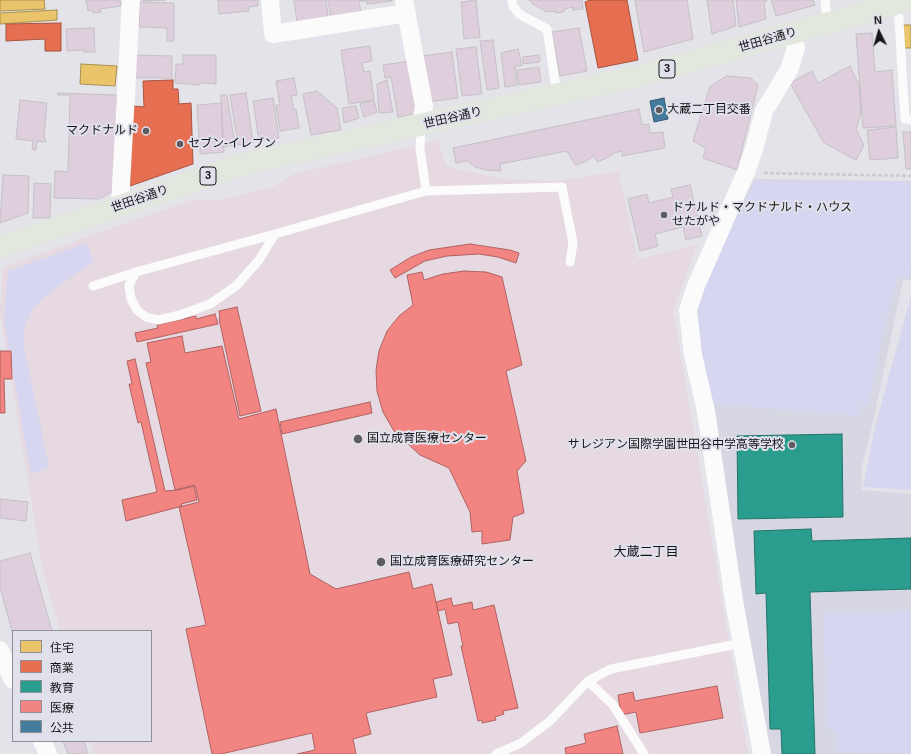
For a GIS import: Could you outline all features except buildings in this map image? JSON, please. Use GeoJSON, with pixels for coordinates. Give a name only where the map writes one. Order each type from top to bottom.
{"type":"FeatureCollection","features":[{"type":"Feature","properties":{"kind":"main road","name":"世田谷通り"},"geometry":{"type":"LineString","coordinates":[[0,247],[240,165],[640,76],[792,32],[828,24],[904,1]]}},
{"type":"Feature","properties":{"kind":"street"},"geometry":{"type":"LineString","coordinates":[[120,205],[130,0]]}},
{"type":"Feature","properties":{"kind":"street"},"geometry":{"type":"LineString","coordinates":[[270,0],[273,34],[405,7],[424,106],[421,125]]}},
{"type":"Feature","properties":{"kind":"street"},"geometry":{"type":"LineString","coordinates":[[762,754],[730,573],[706,411],[693,355],[688,310],[696,286],[746,172],[755,146],[764,111],[789,70],[796,48],[792,32]]}},
{"type":"Feature","properties":{"kind":"street"},"geometry":{"type":"LineString","coordinates":[[0,650],[12,678]]}},
{"type":"Feature","properties":{"kind":"street"},"geometry":{"type":"LineString","coordinates":[[0,688],[12,684]]}},
{"type":"Feature","properties":{"kind":"street"},"geometry":{"type":"LineString","coordinates":[[42,742],[48,754]]}},
{"type":"Feature","properties":{"kind":"lane"},"geometry":{"type":"LineString","coordinates":[[512,0],[513,6],[519,14],[546,29],[557,95]]}},
{"type":"Feature","properties":{"kind":"lane"},"geometry":{"type":"LineString","coordinates":[[826,0],[825,5],[828,24]]}},
{"type":"Feature","properties":{"kind":"lane"},"geometry":{"type":"LineString","coordinates":[[904,1],[905,119],[911,120]]}},
{"type":"Feature","properties":{"kind":"lane"},"geometry":{"type":"LineString","coordinates":[[421,125],[420,148],[426,191]]}},
{"type":"Feature","properties":{"kind":"lane"},"geometry":{"type":"LineString","coordinates":[[93,286],[136,272],[426,191],[562,187],[573,243],[570,262]]}},
{"type":"Feature","properties":{"kind":"lane"},"geometry":{"type":"LineString","coordinates":[[136,272],[129,285],[131,299],[137,310],[146,317],[158,320],[180,315],[210,304],[236,286],[259,260],[275,234]]}},
{"type":"Feature","properties":{"kind":"lane"},"geometry":{"type":"LineString","coordinates":[[496,754],[521,743],[550,721],[588,681],[612,670],[742,643]]}},
{"type":"Feature","properties":{"kind":"lane"},"geometry":{"type":"LineString","coordinates":[[588,681],[613,705],[644,754]]}},
{"type":"Feature","properties":{"kind":"path"},"geometry":{"type":"LineString","coordinates":[[746,172],[911,176]]}},
{"type":"Feature","properties":{"kind":"shaded area","name":"国立成育医療センター"},"geometry":{"type":"Polygon","coordinates":[[[438,140],[446,166],[502,179],[558,181],[618,171],[638,259],[698,244],[673,310],[748,754],[94,754],[90,742],[152,742],[152,630],[60,630],[42,567],[0,310],[3,267],[191,200],[222,200],[274,186],[294,174],[438,140]]]}},
{"type":"Feature","properties":{"kind":"shaded area","name":"サレジアン国際学園世田谷中学高等学校"},"geometry":{"type":"Polygon","coordinates":[[[754,179],[911,181],[911,280],[903,280],[861,470],[862,490],[911,494],[911,754],[768,754],[695,307],[714,254],[754,179]]]}},
{"type":"Feature","properties":{"kind":"shaded area"},"geometry":{"type":"Polygon","coordinates":[[[755,181],[911,182],[910,277],[898,276],[883,331],[869,406],[862,405],[859,416],[714,404],[700,353],[698,306],[718,254],[755,181]]]}},
{"type":"Feature","properties":{"kind":"shaded area"},"geometry":{"type":"Polygon","coordinates":[[[87,243],[94,262],[54,289],[34,307],[24,328],[24,346],[49,467],[31,474],[4,321],[8,271],[87,243]]]}},
{"type":"Feature","properties":{"kind":"shaded area"},"geometry":{"type":"Polygon","coordinates":[[[911,296],[911,490],[863,487],[875,427],[911,296]]]}},
{"type":"Feature","properties":{"kind":"shaded area"},"geometry":{"type":"Polygon","coordinates":[[[911,611],[911,753],[837,752],[836,734],[826,727],[824,613],[911,611]]]}},
{"type":"Feature","properties":{"kind":"place","name":"大蔵二丁目交番"},"geometry":{"type":"Point","coordinates":[659,110]}},
{"type":"Feature","properties":{"kind":"place","name":"マクドナルド"},"geometry":{"type":"Point","coordinates":[146,131]}},
{"type":"Feature","properties":{"kind":"place","name":"セブン-イレブン"},"geometry":{"type":"Point","coordinates":[180,144]}},
{"type":"Feature","properties":{"kind":"place","name":"ドナルド・マクドナルド・ハウス せたがや"},"geometry":{"type":"Point","coordinates":[664,215]}},
{"type":"Feature","properties":{"kind":"place","name":"国立成育医療センター"},"geometry":{"type":"Point","coordinates":[358,439]}},
{"type":"Feature","properties":{"kind":"place","name":"サレジアン国際学園世田谷中学高等学校"},"geometry":{"type":"Point","coordinates":[792,445]}},
{"type":"Feature","properties":{"kind":"place","name":"国立成育医療研究センター"},"geometry":{"type":"Point","coordinates":[381,562]}},
{"type":"Feature","properties":{"kind":"district","name":"大蔵二丁目"},"geometry":{"type":"Point","coordinates":[646,552]}}]}
